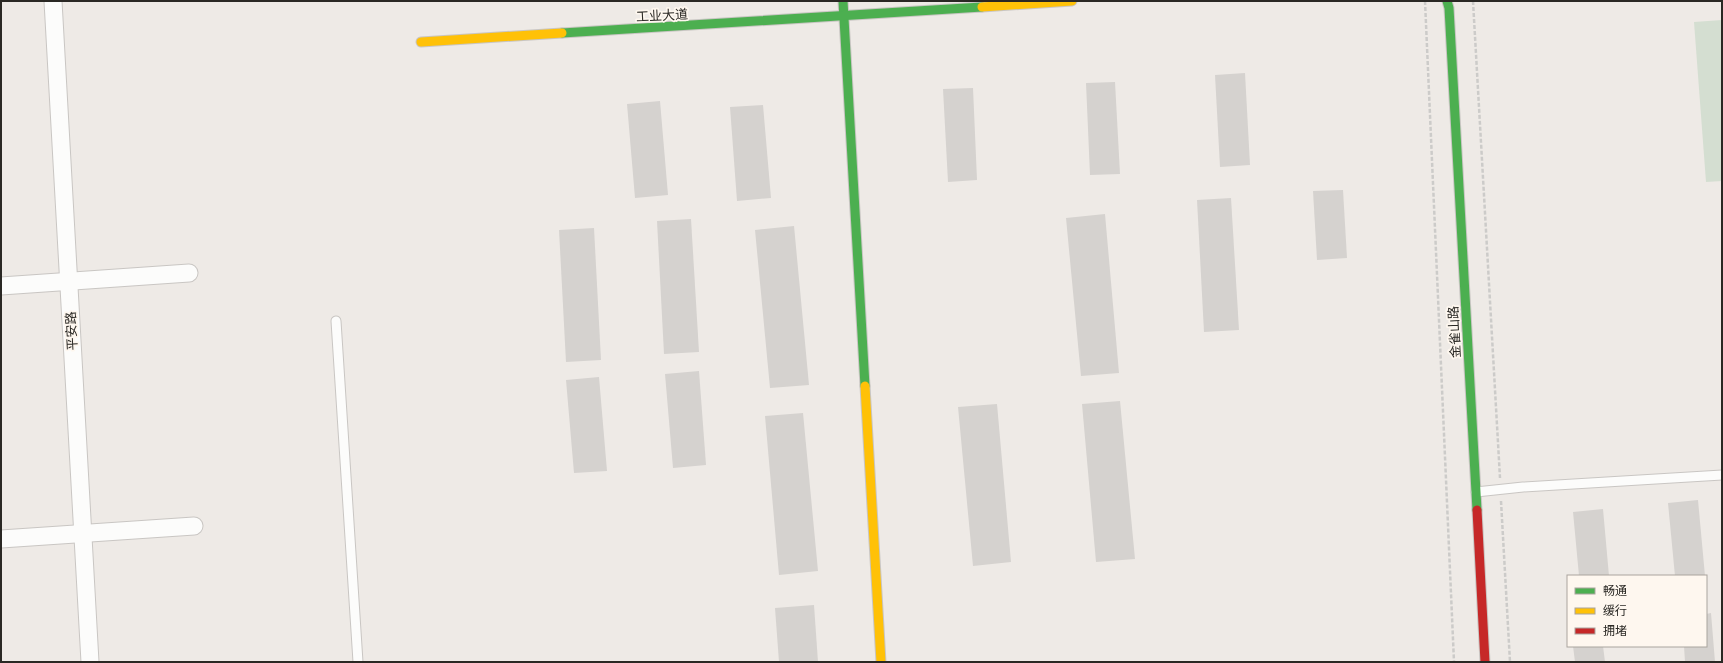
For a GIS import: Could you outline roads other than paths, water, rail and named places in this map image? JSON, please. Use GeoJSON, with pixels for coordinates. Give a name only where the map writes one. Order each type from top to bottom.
{"type":"FeatureCollection","features":[{"type":"Feature","properties":{"kind":"main road"},"geometry":{"type":"LineString","coordinates":[[843,1],[881,662]]}},
{"type":"Feature","properties":{"kind":"main road","name":"工业大道"},"geometry":{"type":"LineString","coordinates":[[420,42],[844,17],[1072,1]]}},
{"type":"Feature","properties":{"kind":"main road","name":"金雀山路"},"geometry":{"type":"LineString","coordinates":[[1447,1],[1450,16],[1485,662]]}},
{"type":"Feature","properties":{"kind":"street","name":"平安路"},"geometry":{"type":"LineString","coordinates":[[52,1],[90,662]]}},
{"type":"Feature","properties":{"kind":"street"},"geometry":{"type":"LineString","coordinates":[[1,286],[189,273]]}},
{"type":"Feature","properties":{"kind":"street"},"geometry":{"type":"LineString","coordinates":[[1,539],[194,526]]}},
{"type":"Feature","properties":{"kind":"lane"},"geometry":{"type":"LineString","coordinates":[[336,321],[358,662]]}},
{"type":"Feature","properties":{"kind":"lane"},"geometry":{"type":"LineString","coordinates":[[1476,492],[1501,489],[1722,475]]}}]}
